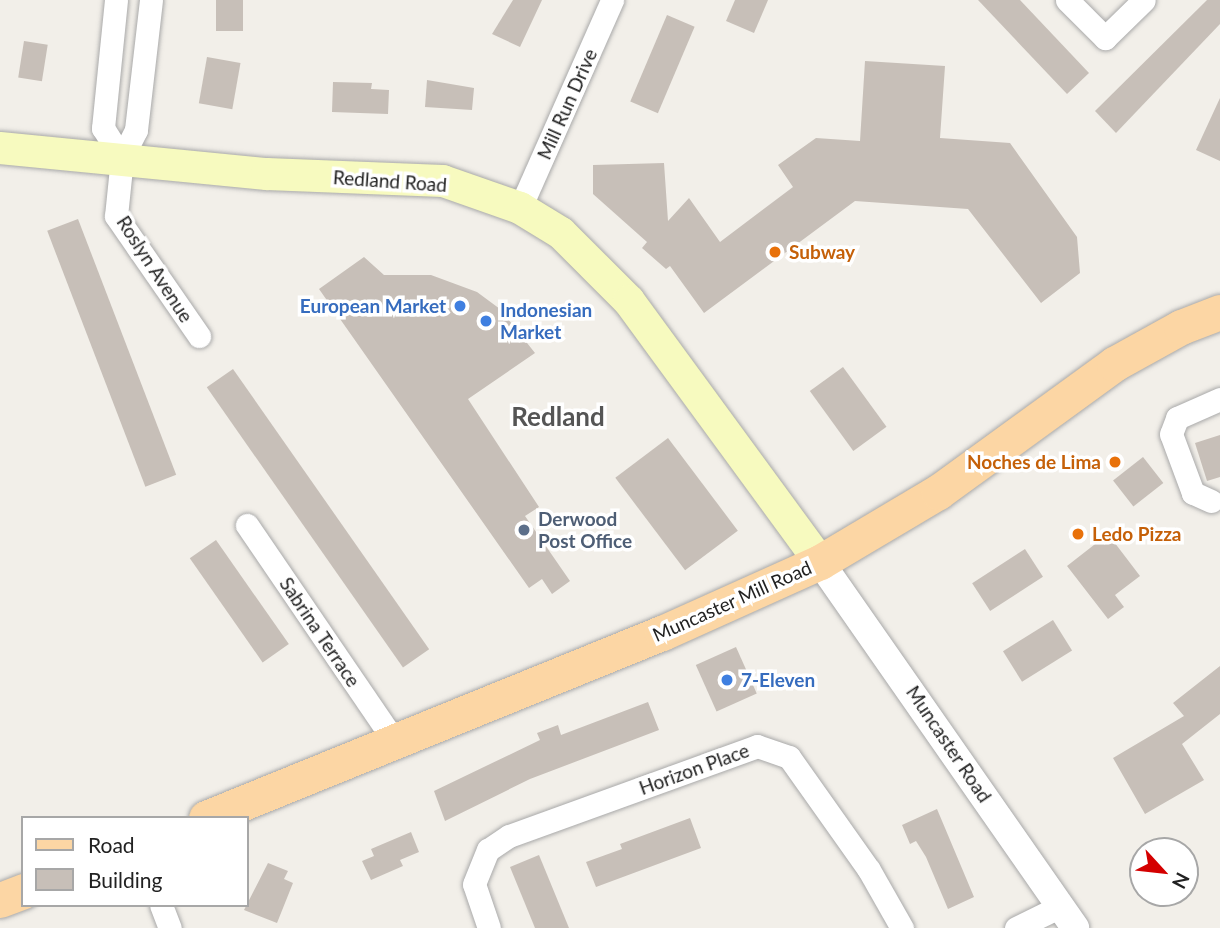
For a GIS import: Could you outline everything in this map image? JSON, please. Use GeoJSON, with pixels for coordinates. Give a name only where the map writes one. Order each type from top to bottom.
{"type":"FeatureCollection","features":[{"type":"Feature","properties":{"kind":"main road","name":"Redland Road"},"geometry":{"type":"LineString","coordinates":[[0,148],[267,174],[443,181],[520,208],[561,233],[629,301],[820,562]]}},
{"type":"Feature","properties":{"kind":"main road","name":"Muncaster Mill Road"},"geometry":{"type":"LineString","coordinates":[[211,816],[393,739],[662,633],[820,562],[938,492],[1114,364],[1181,327],[1220,312]]}},
{"type":"Feature","properties":{"kind":"main road"},"geometry":{"type":"LineString","coordinates":[[0,900],[21,892]]}},
{"type":"Feature","properties":{"kind":"street"},"geometry":{"type":"LineString","coordinates":[[116,0],[103,128],[122,158]]}},
{"type":"Feature","properties":{"kind":"street","name":"Roslyn Avenue"},"geometry":{"type":"LineString","coordinates":[[151,0],[136,130],[122,158],[117,216],[199,336]]}},
{"type":"Feature","properties":{"kind":"street","name":"Mill Run Drive"},"geometry":{"type":"LineString","coordinates":[[520,208],[612,0]]}},
{"type":"Feature","properties":{"kind":"street"},"geometry":{"type":"LineString","coordinates":[[1067,0],[1105,38],[1144,0]]}},
{"type":"Feature","properties":{"kind":"street"},"geometry":{"type":"LineString","coordinates":[[1211,501],[1193,493],[1171,434],[1177,418],[1220,399]]}},
{"type":"Feature","properties":{"kind":"street","name":"Sabrina Terrace"},"geometry":{"type":"LineString","coordinates":[[247,526],[393,739]]}},
{"type":"Feature","properties":{"kind":"street","name":"Muncaster Road"},"geometry":{"type":"LineString","coordinates":[[820,562],[1067,918]]}},
{"type":"Feature","properties":{"kind":"street","name":"Horizon Place"},"geometry":{"type":"LineString","coordinates":[[489,928],[474,884],[488,850],[498,843],[757,746],[789,757],[869,870],[902,928]]}},
{"type":"Feature","properties":{"kind":"street"},"geometry":{"type":"LineString","coordinates":[[162,907],[170,928]]}},
{"type":"Feature","properties":{"kind":"street"},"geometry":{"type":"LineString","coordinates":[[1016,928],[1067,918]]}},
{"type":"Feature","properties":{"kind":"building"},"geometry":{"type":"Polygon","coordinates":[[[216,0],[243,0],[243,31],[216,31],[216,0]]]}},
{"type":"Feature","properties":{"kind":"building"},"geometry":{"type":"Polygon","coordinates":[[[513,0],[542,0],[520,47],[492,34],[513,0]]]}},
{"type":"Feature","properties":{"kind":"building"},"geometry":{"type":"Polygon","coordinates":[[[735,0],[768,0],[754,33],[726,21],[735,0]]]}},
{"type":"Feature","properties":{"kind":"building"},"geometry":{"type":"Polygon","coordinates":[[[978,0],[1020,0],[1089,73],[1067,94],[978,0]]]}},
{"type":"Feature","properties":{"kind":"building"},"geometry":{"type":"Polygon","coordinates":[[[1207,0],[1220,0],[1220,24],[1116,133],[1095,111],[1207,0]]]}},
{"type":"Feature","properties":{"kind":"building"},"geometry":{"type":"Polygon","coordinates":[[[667,15],[695,27],[658,113],[630,102],[667,15]]]}},
{"type":"Feature","properties":{"kind":"building"},"geometry":{"type":"Polygon","coordinates":[[[24,41],[48,45],[42,81],[18,78],[24,41]]]}},
{"type":"Feature","properties":{"kind":"building"},"geometry":{"type":"Polygon","coordinates":[[[207,57],[240,63],[232,109],[199,103],[207,57]]]}},
{"type":"Feature","properties":{"kind":"building"},"geometry":{"type":"Polygon","coordinates":[[[865,61],[945,66],[940,138],[1010,143],[1077,237],[1080,273],[1041,303],[968,209],[855,201],[704,313],[670,266],[666,269],[642,248],[647,242],[593,194],[593,165],[664,163],[668,221],[689,198],[720,242],[793,187],[778,165],[816,138],[860,141],[865,61]]]}},
{"type":"Feature","properties":{"kind":"building"},"geometry":{"type":"Polygon","coordinates":[[[427,80],[474,88],[472,110],[425,107],[427,80]]]}},
{"type":"Feature","properties":{"kind":"building"},"geometry":{"type":"Polygon","coordinates":[[[333,82],[372,83],[371,89],[389,90],[388,114],[332,112],[333,82]]]}},
{"type":"Feature","properties":{"kind":"building"},"geometry":{"type":"Polygon","coordinates":[[[1220,98],[1220,161],[1196,150],[1220,98]]]}},
{"type":"Feature","properties":{"kind":"building"},"geometry":{"type":"Polygon","coordinates":[[[78,219],[176,475],[145,487],[47,231],[78,219]]]}},
{"type":"Feature","properties":{"kind":"building"},"geometry":{"type":"Polygon","coordinates":[[[364,257],[384,275],[431,275],[477,292],[500,309],[535,353],[468,399],[539,507],[525,516],[570,581],[552,594],[542,579],[529,588],[319,289],[364,257]]]}},
{"type":"Feature","properties":{"kind":"building"},"geometry":{"type":"Polygon","coordinates":[[[843,367],[886,427],[853,451],[810,391],[843,367]]]}},
{"type":"Feature","properties":{"kind":"building"},"geometry":{"type":"Polygon","coordinates":[[[233,369],[429,649],[403,668],[207,387],[233,369]]]}},
{"type":"Feature","properties":{"kind":"building"},"geometry":{"type":"Polygon","coordinates":[[[1220,435],[1220,477],[1207,481],[1195,443],[1220,435]]]}},
{"type":"Feature","properties":{"kind":"building"},"geometry":{"type":"Polygon","coordinates":[[[668,438],[738,531],[685,570],[615,478],[668,438]]]}},
{"type":"Feature","properties":{"kind":"building"},"geometry":{"type":"Polygon","coordinates":[[[1143,457],[1163,483],[1133,506],[1113,480],[1143,457]]]}},
{"type":"Feature","properties":{"kind":"building"},"geometry":{"type":"Polygon","coordinates":[[[1108,534],[1140,576],[1115,595],[1124,607],[1108,619],[1067,566],[1108,534]]]}},
{"type":"Feature","properties":{"kind":"building"},"geometry":{"type":"Polygon","coordinates":[[[216,540],[289,644],[263,662],[190,558],[216,540]]]}},
{"type":"Feature","properties":{"kind":"building"},"geometry":{"type":"Polygon","coordinates":[[[1025,549],[1043,577],[990,611],[972,583],[1025,549]]]}},
{"type":"Feature","properties":{"kind":"building"},"geometry":{"type":"Polygon","coordinates":[[[1053,620],[1072,651],[1022,682],[1003,651],[1053,620]]]}},
{"type":"Feature","properties":{"kind":"building","name":"7-Eleven"},"geometry":{"type":"Polygon","coordinates":[[[736,647],[757,694],[717,711],[696,665],[736,647]]]}},
{"type":"Feature","properties":{"kind":"building"},"geometry":{"type":"Polygon","coordinates":[[[1220,666],[1220,714],[1182,744],[1204,780],[1145,814],[1113,758],[1184,716],[1173,703],[1220,666]]]}},
{"type":"Feature","properties":{"kind":"building"},"geometry":{"type":"Polygon","coordinates":[[[648,702],[659,730],[530,779],[445,821],[434,791],[540,740],[537,733],[558,725],[561,735],[648,702]]]}},
{"type":"Feature","properties":{"kind":"building"},"geometry":{"type":"Polygon","coordinates":[[[937,809],[974,897],[948,909],[926,857],[916,841],[910,844],[902,825],[937,809]]]}},
{"type":"Feature","properties":{"kind":"building"},"geometry":{"type":"Polygon","coordinates":[[[690,818],[701,848],[596,887],[586,862],[622,849],[620,844],[690,818]]]}},
{"type":"Feature","properties":{"kind":"building"},"geometry":{"type":"Polygon","coordinates":[[[411,832],[419,852],[400,860],[403,866],[371,880],[362,861],[374,856],[371,849],[411,832]]]}},
{"type":"Feature","properties":{"kind":"building"},"geometry":{"type":"Polygon","coordinates":[[[539,855],[569,928],[535,928],[510,867],[539,855]]]}},
{"type":"Feature","properties":{"kind":"building"},"geometry":{"type":"Polygon","coordinates":[[[268,863],[288,871],[284,879],[293,883],[277,923],[244,910],[248,907],[268,863]]]}},
{"type":"Feature","properties":{"kind":"place","name":"Subway"},"geometry":{"type":"Point","coordinates":[775,252]}},
{"type":"Feature","properties":{"kind":"place","name":"European Market"},"geometry":{"type":"Point","coordinates":[460,306]}},
{"type":"Feature","properties":{"kind":"place","name":"Indonesian Market"},"geometry":{"type":"Point","coordinates":[486,321]}},
{"type":"Feature","properties":{"kind":"place","name":"Noches de Lima"},"geometry":{"type":"Point","coordinates":[1115,462]}},
{"type":"Feature","properties":{"kind":"place","name":"Derwood Post Office"},"geometry":{"type":"Point","coordinates":[524,530]}},
{"type":"Feature","properties":{"kind":"place","name":"Ledo Pizza"},"geometry":{"type":"Point","coordinates":[1078,534]}},
{"type":"Feature","properties":{"kind":"place","name":"7-Eleven"},"geometry":{"type":"Point","coordinates":[727,680]}},
{"type":"Feature","properties":{"kind":"district","name":"Redland"},"geometry":{"type":"Point","coordinates":[558,417]}}]}
